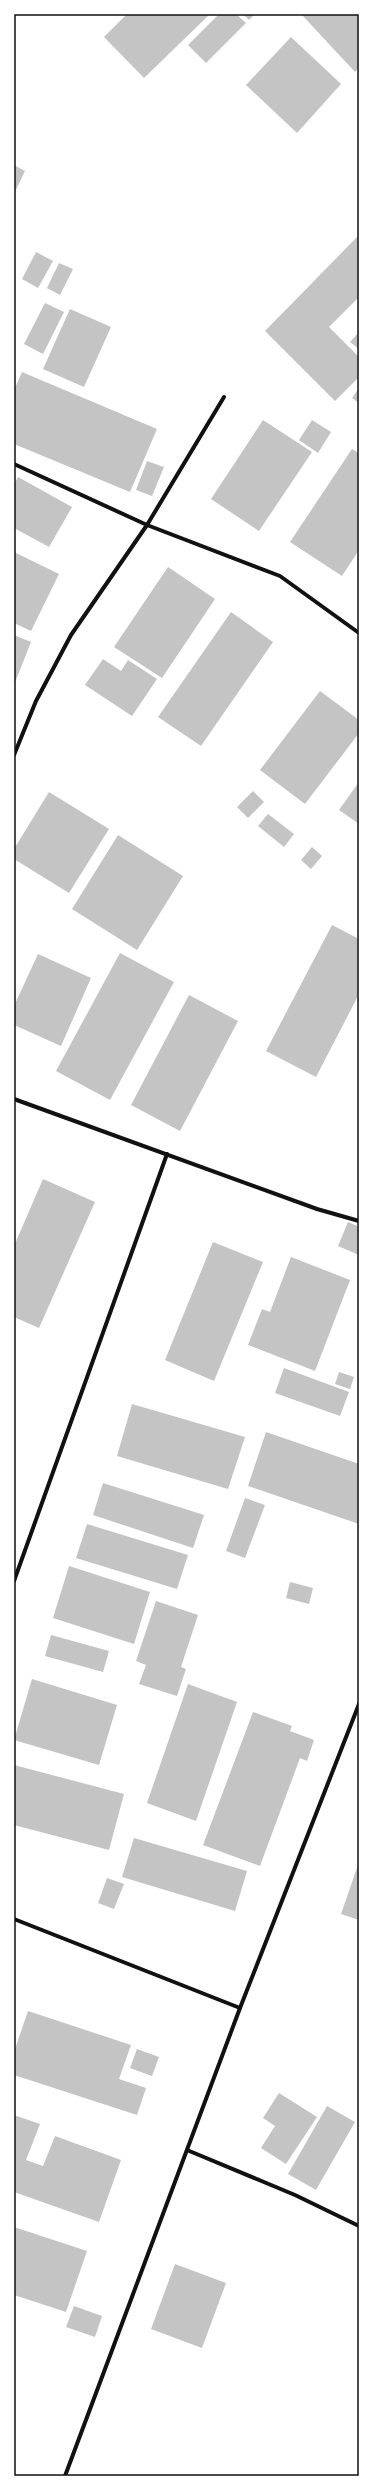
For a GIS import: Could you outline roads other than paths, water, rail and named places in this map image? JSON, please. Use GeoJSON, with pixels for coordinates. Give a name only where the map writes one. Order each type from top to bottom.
{"type":"FeatureCollection","features":[{"type":"Feature","properties":{"kind":"street"},"geometry":{"type":"LineString","coordinates":[[14,755],[36,701],[70,635],[147,525],[224,397]]}},
{"type":"Feature","properties":{"kind":"street"},"geometry":{"type":"LineString","coordinates":[[14,464],[147,525],[280,576],[359,633]]}},
{"type":"Feature","properties":{"kind":"street"},"geometry":{"type":"LineString","coordinates":[[14,1099],[317,1209],[359,1221]]}},
{"type":"Feature","properties":{"kind":"street"},"geometry":{"type":"LineString","coordinates":[[14,1580],[167,1154]]}},
{"type":"Feature","properties":{"kind":"street"},"geometry":{"type":"LineString","coordinates":[[65,2476],[240,2008],[359,1704]]}},
{"type":"Feature","properties":{"kind":"street"},"geometry":{"type":"LineString","coordinates":[[14,1919],[240,2008]]}},
{"type":"Feature","properties":{"kind":"street"},"geometry":{"type":"LineString","coordinates":[[187,2150],[295,2195],[359,2226]]}}]}
